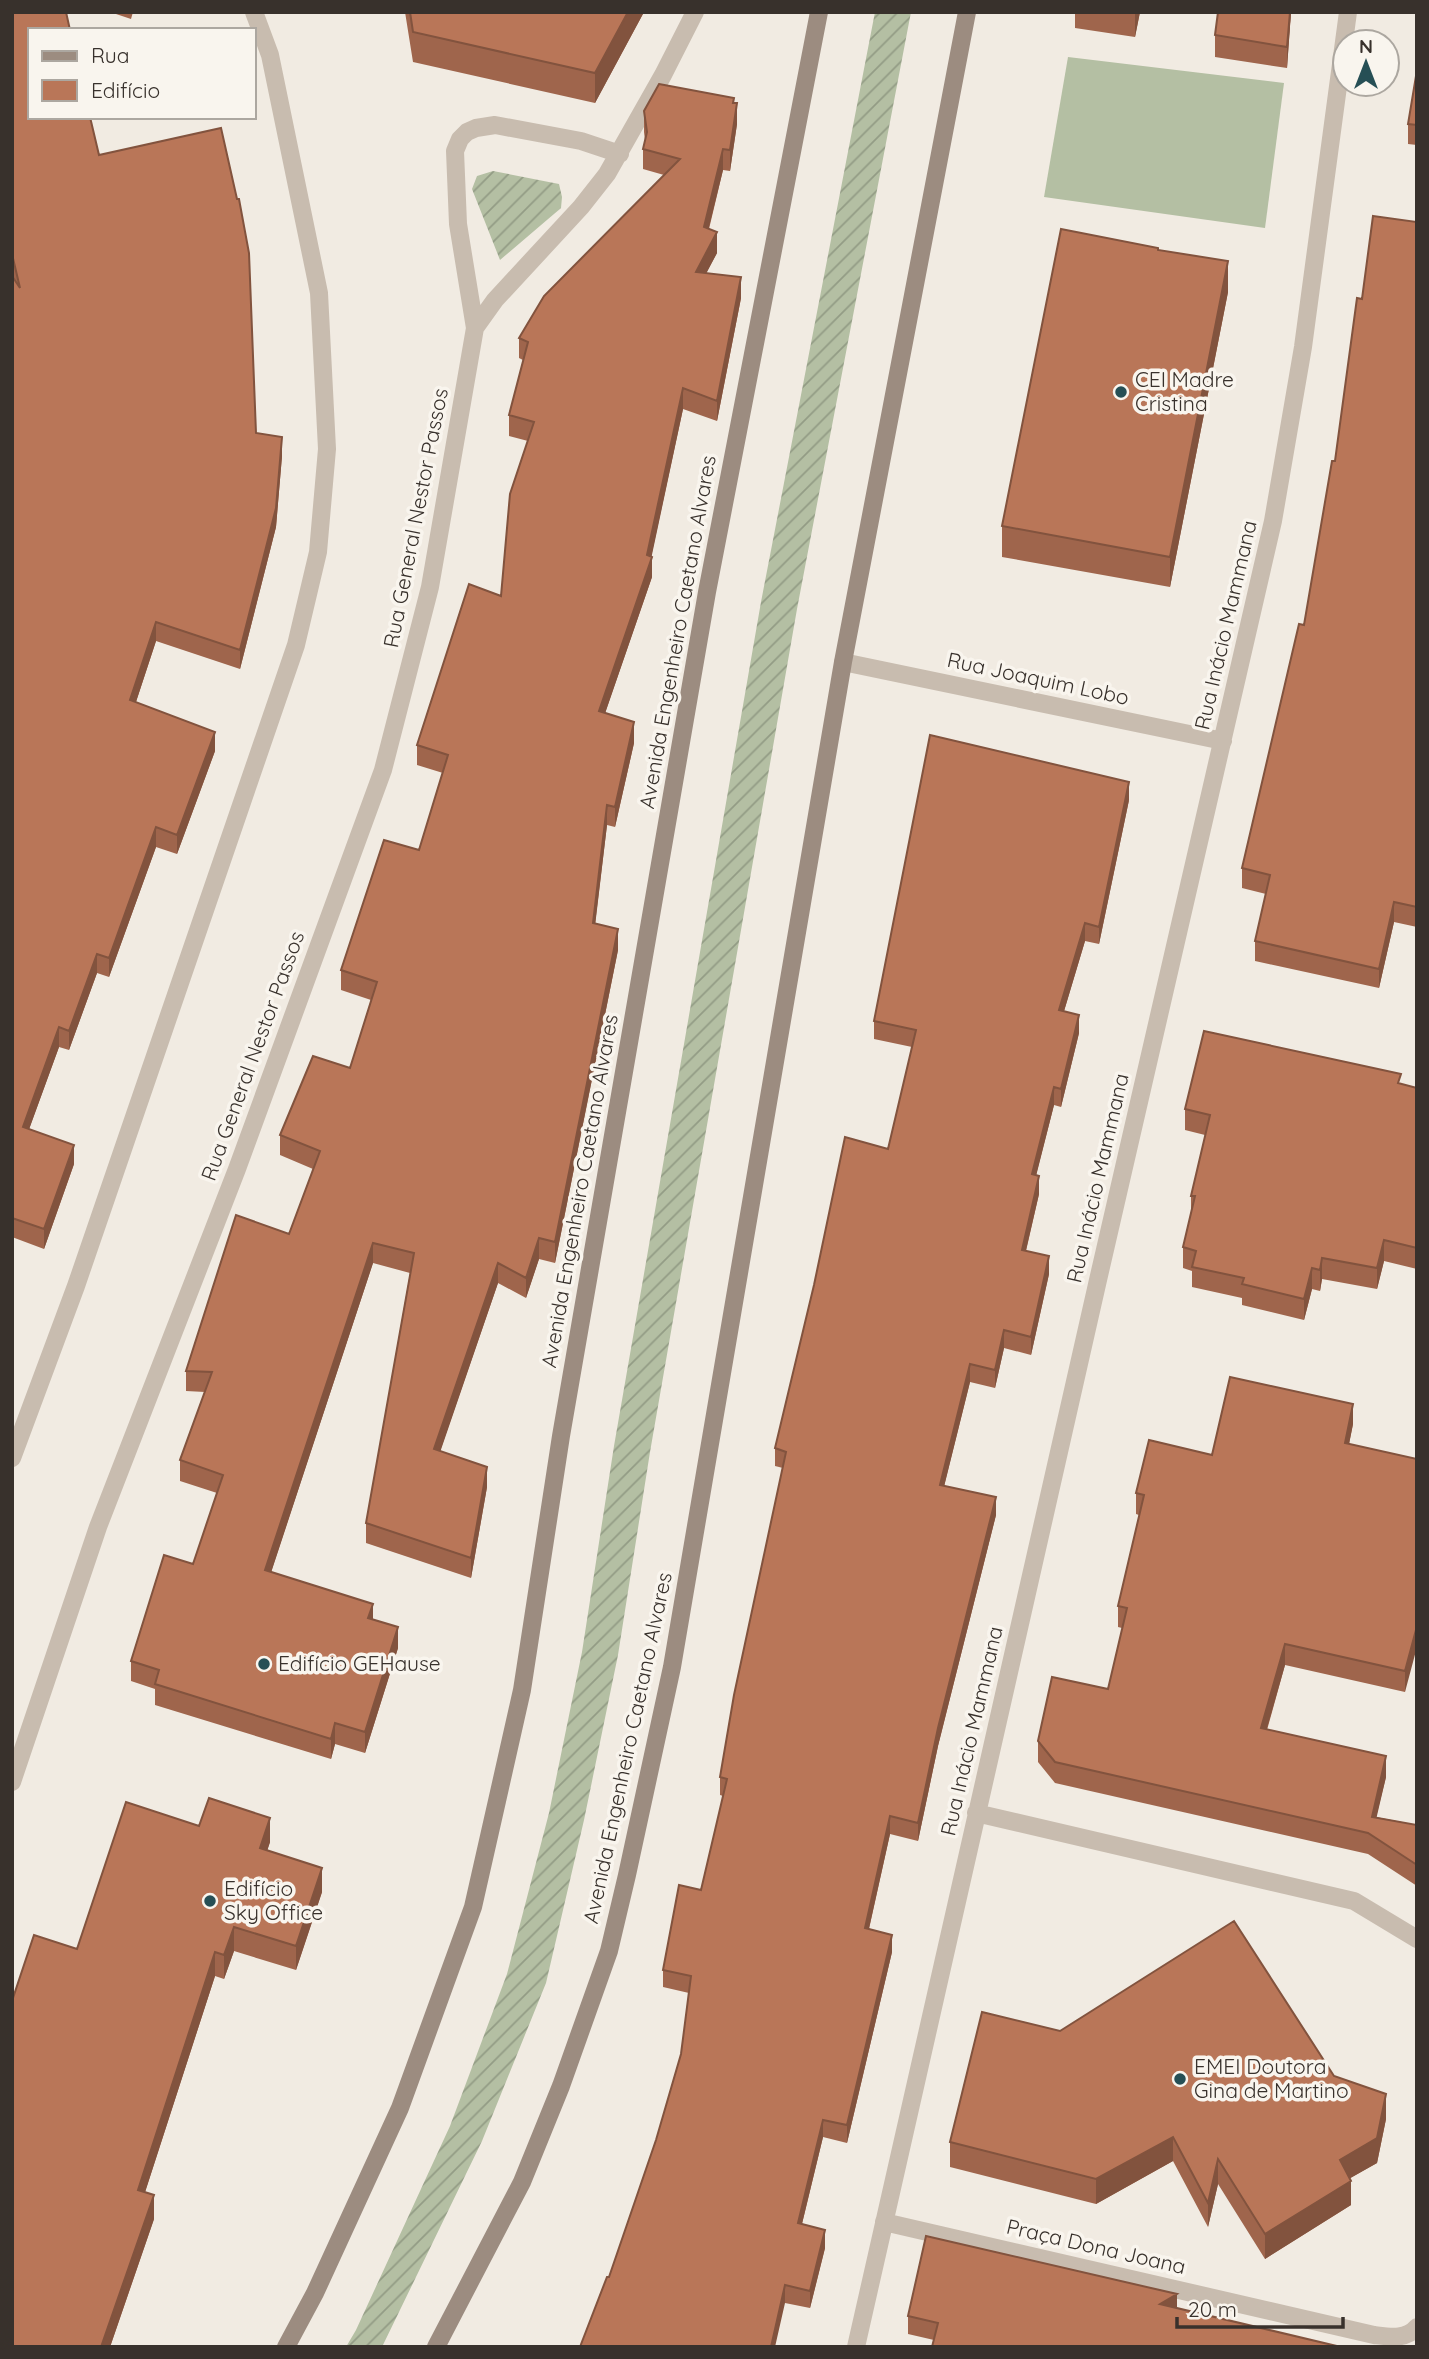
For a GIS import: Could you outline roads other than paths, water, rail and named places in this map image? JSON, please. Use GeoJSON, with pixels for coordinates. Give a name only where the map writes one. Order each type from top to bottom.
{"type":"FeatureCollection","features":[{"type":"Feature","properties":{"kind":"street"},"geometry":{"type":"LineString","coordinates":[[12,1458],[76,1286],[296,645],[318,552],[327,449],[319,293],[270,55],[254,12]]}},
{"type":"Feature","properties":{"kind":"street"},"geometry":{"type":"LineString","coordinates":[[475,328],[503,291],[581,207],[620,154],[695,12]]}},
{"type":"Feature","properties":{"kind":"street","name":"Avenida Engenheiro Caetano Alvares"},"geometry":{"type":"LineString","coordinates":[[286,2347],[315,2293],[400,2108],[472,1907],[497,1801],[522,1690],[561,1436],[707,592],[819,12]]}},
{"type":"Feature","properties":{"kind":"street","name":"Avenida Engenheiro Caetano Alvares"},"geometry":{"type":"LineString","coordinates":[[436,2347],[522,2182],[561,2086],[609,1951],[672,1667],[843,662],[967,12]]}},
{"type":"Feature","properties":{"kind":"street","name":"Rua Inácio Mammana"},"geometry":{"type":"LineString","coordinates":[[856,2347],[1273,521],[1303,347],[1348,12]]}},
{"type":"Feature","properties":{"kind":"street"},"geometry":{"type":"LineString","coordinates":[[475,328],[458,224],[455,152],[460,139],[476,128],[495,125],[581,141],[620,154]]}},
{"type":"Feature","properties":{"kind":"street","name":"Rua General Nestor Passos"},"geometry":{"type":"LineString","coordinates":[[12,1782],[97,1527],[237,1169],[383,771],[430,587],[475,328]]}},
{"type":"Feature","properties":{"kind":"street","name":"Rua Joaquim Lobo"},"geometry":{"type":"LineString","coordinates":[[843,662],[1223,741]]}},
{"type":"Feature","properties":{"kind":"street"},"geometry":{"type":"LineString","coordinates":[[976,1814],[1354,1901],[1417,1939]]}},
{"type":"Feature","properties":{"kind":"street","name":"Praça Dona Joana"},"geometry":{"type":"LineString","coordinates":[[884,2222],[1374,2335],[1394,2338],[1411,2334],[1417,2327]]}},
{"type":"Feature","properties":{"kind":"place","name":"CEI Madre Cristina"},"geometry":{"type":"Point","coordinates":[1121,392]}},
{"type":"Feature","properties":{"kind":"place","name":"Edifício GEHause"},"geometry":{"type":"Point","coordinates":[264,1664]}},
{"type":"Feature","properties":{"kind":"place","name":"Edifício Sky Office"},"geometry":{"type":"Point","coordinates":[210,1901]}},
{"type":"Feature","properties":{"kind":"place","name":"EMEI Doutora Gina de Martino"},"geometry":{"type":"Point","coordinates":[1180,2079]}}]}
